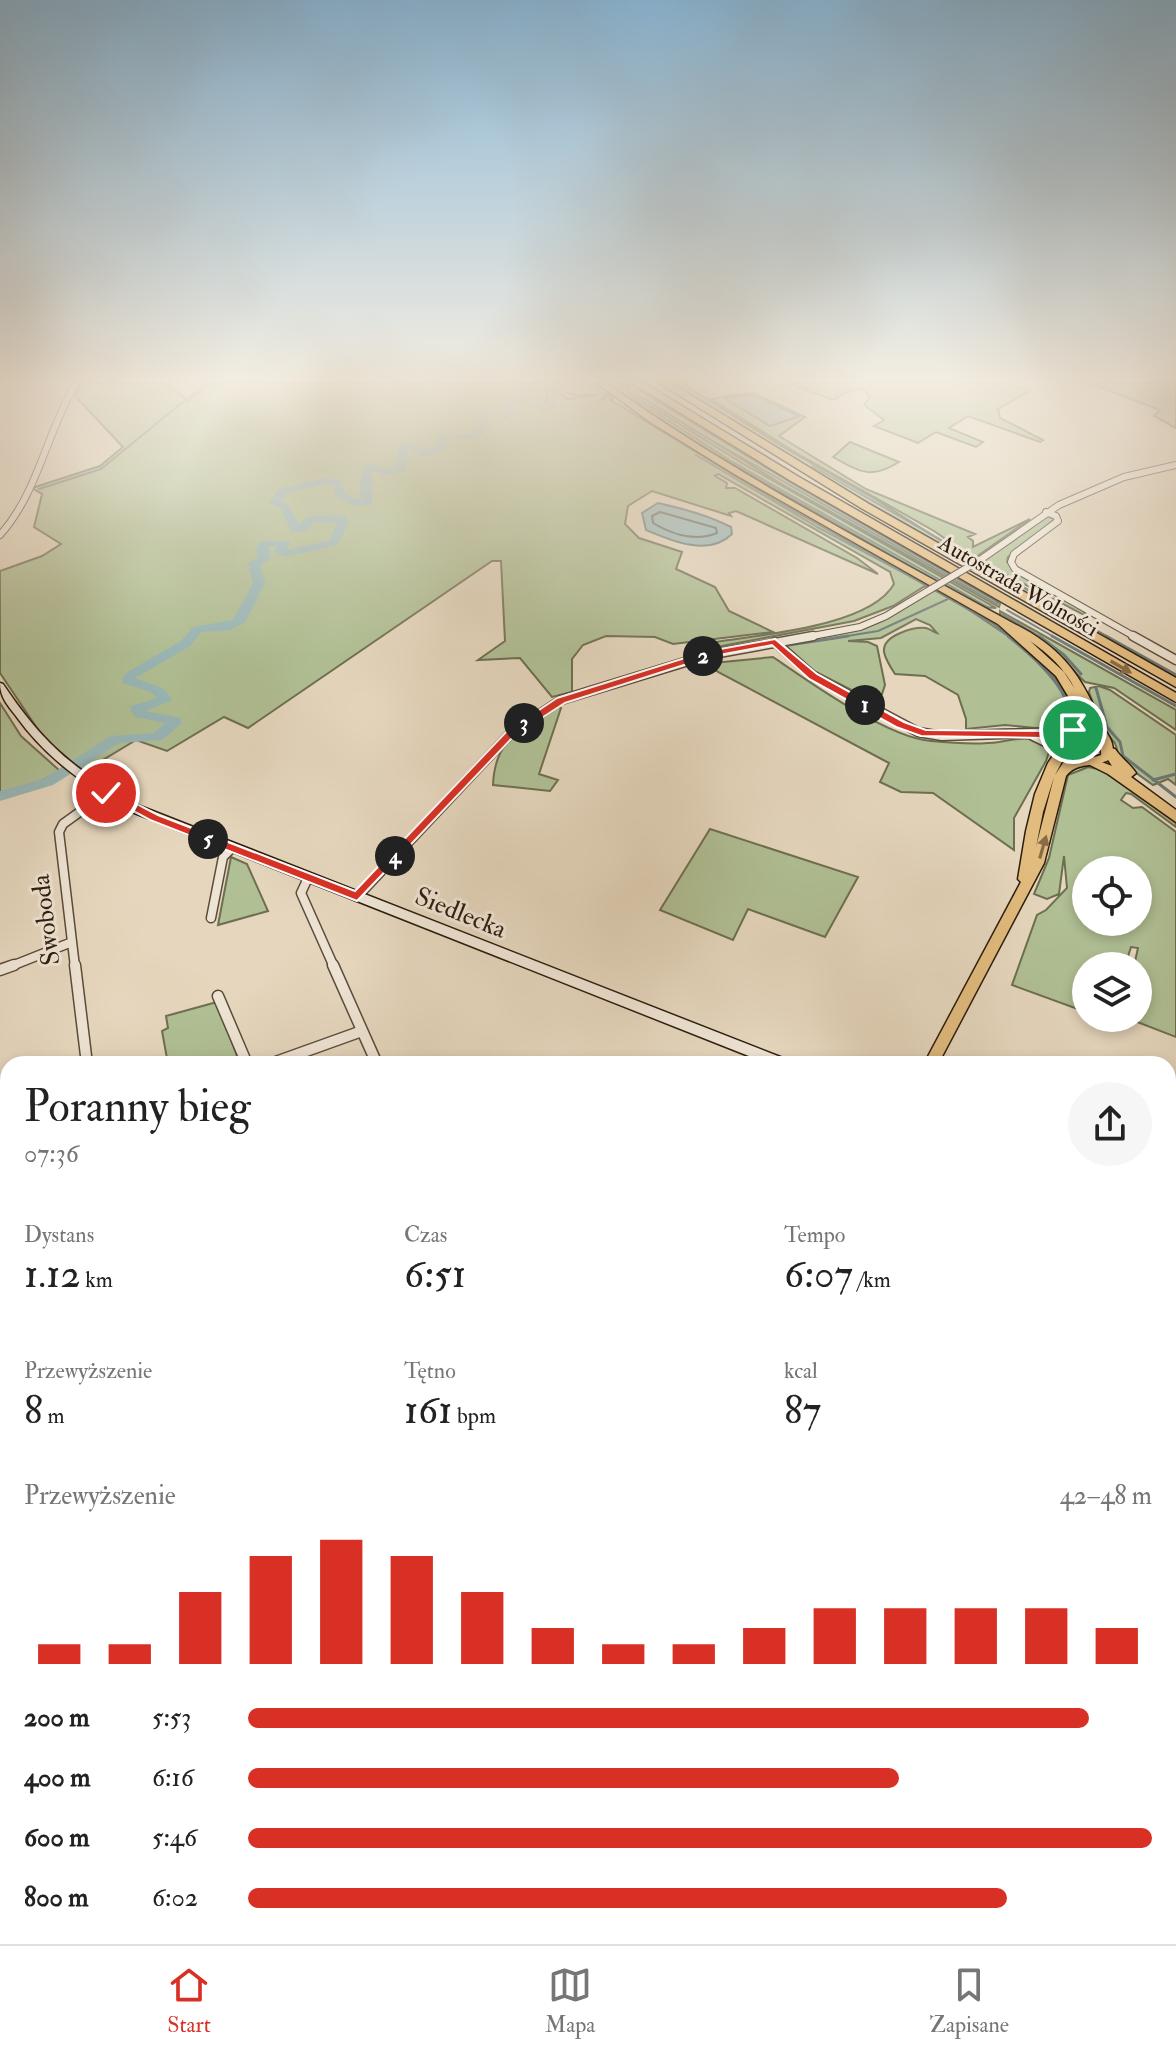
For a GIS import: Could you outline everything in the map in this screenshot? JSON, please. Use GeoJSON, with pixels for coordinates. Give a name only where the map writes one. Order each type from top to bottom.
{"type":"FeatureCollection","features":[{"type":"Feature","properties":{"kind":"highway","name":"Autostrada Wolności"},"geometry":{"type":"LineString","coordinates":[[784,474],[1176,698]]}},
{"type":"Feature","properties":{"kind":"highway","name":"Autostrada Wolności"},"geometry":{"type":"LineString","coordinates":[[810,474],[1176,683]]}},
{"type":"Feature","properties":{"kind":"highway"},"geometry":{"type":"LineString","coordinates":[[1110,752],[1119,765],[1176,806]]}},
{"type":"Feature","properties":{"kind":"highway"},"geometry":{"type":"LineString","coordinates":[[1086,761],[1113,771],[1176,817]]}},
{"type":"Feature","properties":{"kind":"main road"},"geometry":{"type":"LineString","coordinates":[[741,474],[1032,637],[1072,674],[1108,744],[1110,752],[1104,759],[1067,766],[1060,776],[1038,863],[935,1056]]}},
{"type":"Feature","properties":{"kind":"main road"},"geometry":{"type":"LineString","coordinates":[[1002,622],[1042,655],[1070,689],[1082,720],[1058,739],[1061,750],[1039,804],[1027,852],[1025,884]]}},
{"type":"Feature","properties":{"kind":"main road","name":"Siedlecka"},"geometry":{"type":"LineString","coordinates":[[0,686],[29,731],[59,760],[106,793],[154,818],[763,1056]]}},
{"type":"Feature","properties":{"kind":"main road"},"geometry":{"type":"LineString","coordinates":[[1069,731],[1085,730],[1102,737]]}},
{"type":"Feature","properties":{"kind":"main road"},"geometry":{"type":"LineString","coordinates":[[1061,750],[1086,761]]}},
{"type":"Feature","properties":{"kind":"street"},"geometry":{"type":"LineString","coordinates":[[0,535],[15,520],[33,474]]}},
{"type":"Feature","properties":{"kind":"street"},"geometry":{"type":"LineString","coordinates":[[357,897],[510,734],[561,700],[685,660],[860,627],[893,612],[980,560],[1046,512],[1124,477],[1138,474]]}},
{"type":"Feature","properties":{"kind":"street"},"geometry":{"type":"LineString","coordinates":[[1046,512],[1056,516],[1058,521],[1014,554],[1011,560],[1013,567],[1176,660]]}},
{"type":"Feature","properties":{"kind":"street"},"geometry":{"type":"LineString","coordinates":[[775,642],[813,676],[909,729],[942,736],[1069,731]]}},
{"type":"Feature","properties":{"kind":"street"},"geometry":{"type":"LineString","coordinates":[[1026,734],[1061,750]]}},
{"type":"Feature","properties":{"kind":"street","name":"Swoboda"},"geometry":{"type":"LineString","coordinates":[[86,1056],[59,832],[66,821],[106,793]]}},
{"type":"Feature","properties":{"kind":"street"},"geometry":{"type":"LineString","coordinates":[[211,918],[223,857],[232,848]]}},
{"type":"Feature","properties":{"kind":"street"},"geometry":{"type":"LineString","coordinates":[[308,878],[301,893],[373,1056]]}},
{"type":"Feature","properties":{"kind":"street"},"geometry":{"type":"LineString","coordinates":[[0,970],[72,942]]}},
{"type":"Feature","properties":{"kind":"street"},"geometry":{"type":"LineString","coordinates":[[218,996],[244,1056]]}},
{"type":"Feature","properties":{"kind":"street"},"geometry":{"type":"LineString","coordinates":[[292,1056],[362,1031]]}},
{"type":"Feature","properties":{"kind":"green space"},"geometry":{"type":"Polygon","coordinates":[[[76,474],[732,474],[994,624],[1030,652],[1056,679],[1074,707],[1073,721],[1054,730],[1005,725],[966,729],[958,695],[925,676],[895,674],[887,660],[885,646],[893,637],[921,628],[937,633],[930,625],[916,619],[881,638],[848,641],[868,642],[877,646],[885,685],[882,694],[871,700],[816,672],[785,648],[786,644],[863,629],[882,621],[933,591],[925,586],[893,606],[854,621],[690,652],[695,645],[803,628],[859,612],[880,599],[894,584],[890,572],[718,474],[715,476],[727,483],[726,488],[735,488],[857,558],[878,574],[736,511],[729,513],[731,516],[652,491],[628,506],[625,524],[639,538],[682,552],[676,569],[715,587],[729,611],[773,632],[673,644],[655,637],[606,636],[583,645],[572,659],[572,692],[552,697],[520,658],[478,660],[505,641],[501,561],[492,561],[248,728],[224,717],[167,751],[136,740],[83,772],[43,737],[0,673],[0,571],[42,556],[61,544],[34,527],[42,494],[32,488],[76,474]]]}},
{"type":"Feature","properties":{"kind":"green space"},"geometry":{"type":"Polygon","coordinates":[[[749,474],[761,474],[996,608],[982,607],[749,474]]]}},
{"type":"Feature","properties":{"kind":"green space"},"geometry":{"type":"Polygon","coordinates":[[[765,474],[776,474],[996,601],[999,607],[765,474]]]}},
{"type":"Feature","properties":{"kind":"green space"},"geometry":{"type":"Polygon","coordinates":[[[819,474],[830,474],[964,555],[1081,619],[1069,618],[819,474]]]}},
{"type":"Feature","properties":{"kind":"green space"},"geometry":{"type":"Polygon","coordinates":[[[833,474],[841,474],[866,489],[975,534],[968,537],[973,541],[973,547],[1030,519],[976,557],[982,562],[1048,516],[1055,519],[1008,557],[1007,562],[1023,577],[1084,611],[1086,616],[970,556],[934,531],[833,474]]]}},
{"type":"Feature","properties":{"kind":"green space"},"geometry":{"type":"Polygon","coordinates":[[[1000,611],[1176,710],[1176,730],[1114,688],[1085,682],[1046,644],[1000,616],[1000,611]]]}},
{"type":"Feature","properties":{"kind":"green space"},"geometry":{"type":"Polygon","coordinates":[[[773,657],[849,707],[913,738],[974,744],[1026,739],[1044,746],[1049,752],[1046,761],[1014,818],[1014,850],[933,793],[901,792],[880,782],[889,763],[703,664],[773,657]]]}},
{"type":"Feature","properties":{"kind":"green space"},"geometry":{"type":"Polygon","coordinates":[[[1099,686],[1110,690],[1176,735],[1176,785],[1168,779],[1153,785],[1121,762],[1115,743],[1101,727],[1089,692],[1090,688],[1099,686]]]}},
{"type":"Feature","properties":{"kind":"green space"},"geometry":{"type":"Polygon","coordinates":[[[0,703],[21,736],[60,771],[36,784],[0,793],[0,703]]]}},
{"type":"Feature","properties":{"kind":"green space"},"geometry":{"type":"Polygon","coordinates":[[[557,706],[561,708],[539,774],[558,780],[550,791],[493,785],[499,756],[512,737],[557,706]]]}},
{"type":"Feature","properties":{"kind":"green space"},"geometry":{"type":"Polygon","coordinates":[[[1088,767],[1103,770],[1176,823],[1176,827],[1131,794],[1126,793],[1121,800],[1133,808],[1142,807],[1176,832],[1176,1037],[1152,1028],[1152,952],[1137,952],[1138,948],[1131,947],[1129,952],[1072,952],[1072,1007],[1012,985],[1037,915],[1067,888],[1064,856],[1059,894],[1047,899],[1034,894],[1049,858],[1068,775],[1088,767]]]}},
{"type":"Feature","properties":{"kind":"green space"},"geometry":{"type":"Polygon","coordinates":[[[710,829],[858,877],[825,937],[748,909],[733,940],[660,910],[710,829]]]}},
{"type":"Feature","properties":{"kind":"green space"},"geometry":{"type":"Polygon","coordinates":[[[231,857],[247,864],[268,911],[218,925],[231,857]]]}},
{"type":"Feature","properties":{"kind":"green space"},"geometry":{"type":"Polygon","coordinates":[[[217,1002],[237,1056],[167,1056],[162,1031],[168,1028],[166,1016],[217,1002]]]}},
{"type":"Feature","properties":{"kind":"water"},"geometry":{"type":"Polygon","coordinates":[[[658,503],[713,519],[731,527],[732,534],[713,545],[702,546],[679,542],[646,530],[642,513],[658,503]]]}},
{"type":"Feature","properties":{"kind":"waterway"},"geometry":{"type":"LineString","coordinates":[[39,489],[86,474]]}},
{"type":"Feature","properties":{"kind":"waterway"},"geometry":{"type":"LineString","coordinates":[[0,796],[48,782],[116,739],[157,737],[176,721],[141,714],[136,709],[167,700],[153,689],[128,680],[130,676],[186,643],[197,630],[223,628],[237,623],[247,610],[259,583],[254,563],[264,559],[262,548],[266,543],[284,543],[280,551],[284,554],[333,543],[343,523],[341,518],[311,519],[302,529],[296,530],[284,506],[274,503],[283,491],[326,481],[339,483],[339,493],[349,500],[368,502],[366,474]]}},
{"type":"Feature","properties":{"kind":"waterway"},"geometry":{"type":"LineString","coordinates":[[727,474],[817,527],[948,596],[1008,636]]}},
{"type":"Feature","properties":{"kind":"waterway"},"geometry":{"type":"LineString","coordinates":[[753,474],[989,608]]}},
{"type":"Feature","properties":{"kind":"waterway"},"geometry":{"type":"LineString","coordinates":[[770,474],[997,604]]}},
{"type":"Feature","properties":{"kind":"waterway"},"geometry":{"type":"LineString","coordinates":[[825,474],[1077,618]]}},
{"type":"Feature","properties":{"kind":"waterway"},"geometry":{"type":"LineString","coordinates":[[837,638],[878,631],[948,599]]}},
{"type":"Feature","properties":{"kind":"waterway"},"geometry":{"type":"LineString","coordinates":[[1007,610],[1056,638]]}},
{"type":"Feature","properties":{"kind":"waterway"},"geometry":{"type":"LineString","coordinates":[[1002,614],[1040,637]]}},
{"type":"Feature","properties":{"kind":"waterway"},"geometry":{"type":"LineString","coordinates":[[1091,627],[1110,638]]}},
{"type":"Feature","properties":{"kind":"waterway"},"geometry":{"type":"LineString","coordinates":[[837,638],[848,636]]}},
{"type":"Feature","properties":{"kind":"waterway"},"geometry":{"type":"LineString","coordinates":[[1008,636],[1049,674],[1065,698],[1069,710],[1068,721],[1053,729]]}},
{"type":"Feature","properties":{"kind":"waterway"},"geometry":{"type":"LineString","coordinates":[[1052,636],[1176,706]]}},
{"type":"Feature","properties":{"kind":"waterway"},"geometry":{"type":"LineString","coordinates":[[1106,636],[1176,675]]}},
{"type":"Feature","properties":{"kind":"waterway"},"geometry":{"type":"LineString","coordinates":[[1040,637],[1064,655],[1081,674]]}},
{"type":"Feature","properties":{"kind":"waterway"},"geometry":{"type":"LineString","coordinates":[[789,645],[837,638]]}},
{"type":"Feature","properties":{"kind":"waterway"},"geometry":{"type":"LineString","coordinates":[[1096,688],[1107,727],[1120,742],[1123,756],[1154,780]]}},
{"type":"Feature","properties":{"kind":"waterway"},"geometry":{"type":"LineString","coordinates":[[952,731],[1046,729]]}},
{"type":"Feature","properties":{"kind":"waterway"},"geometry":{"type":"LineString","coordinates":[[1154,780],[1176,774]]}},
{"type":"Feature","properties":{"kind":"waterway"},"geometry":{"type":"LineString","coordinates":[[1154,780],[1176,797]]}},
{"type":"Feature","properties":{"kind":"route"},"geometry":{"type":"LineString","coordinates":[[106,793],[154,818],[357,897],[510,734],[533,716],[561,700],[685,660],[775,642],[790,659],[813,676],[900,725],[925,734],[956,736],[1005,732],[1045,735],[1073,730]]}}]}
